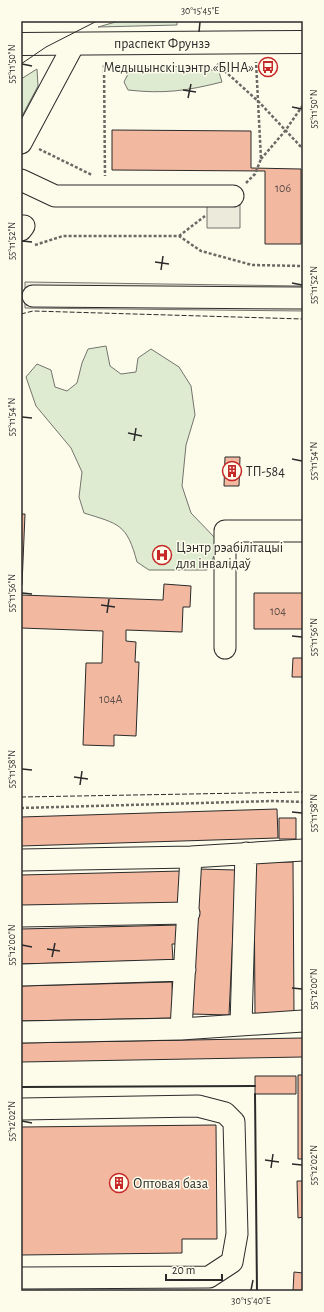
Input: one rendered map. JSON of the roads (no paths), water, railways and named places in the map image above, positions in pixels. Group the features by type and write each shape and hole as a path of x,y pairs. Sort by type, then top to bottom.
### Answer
{"main road":[{"name":"праспект Фрунзэ","path":"21,44 303,42"}],"lane":[{"path":"27,145 74,44"},
{"path":"21,180 55,196 240,186"},
{"path":"33,296 303,298"},
{"path":"225,648 225,531 303,531"},
{"path":"21,860 191,857 303,850"},
{"path":"241,1025 246,853"},
{"path":"182,1028 191,857"},
{"path":"21,916 189,913"},
{"path":"21,975 185,970"},
{"path":"21,1032 182,1028 303,1021"},
{"path":"21,1109 198,1106 225,1113 234,1122 237,1234 232,1262 209,1277 21,1278"}],"tram line":[{"path":"21,64 46,47 97,21"}],"place":[{"name":"Медыцынскі цэнтр «БІНА»","path":"268,67"},
{"name":"ТП-584","path":"232,471"},
{"name":"Цэнтр рэабілітацыі для інвалідаў","path":"162,555"},
{"name":"Оптовая база","path":"119,1183"}]}
